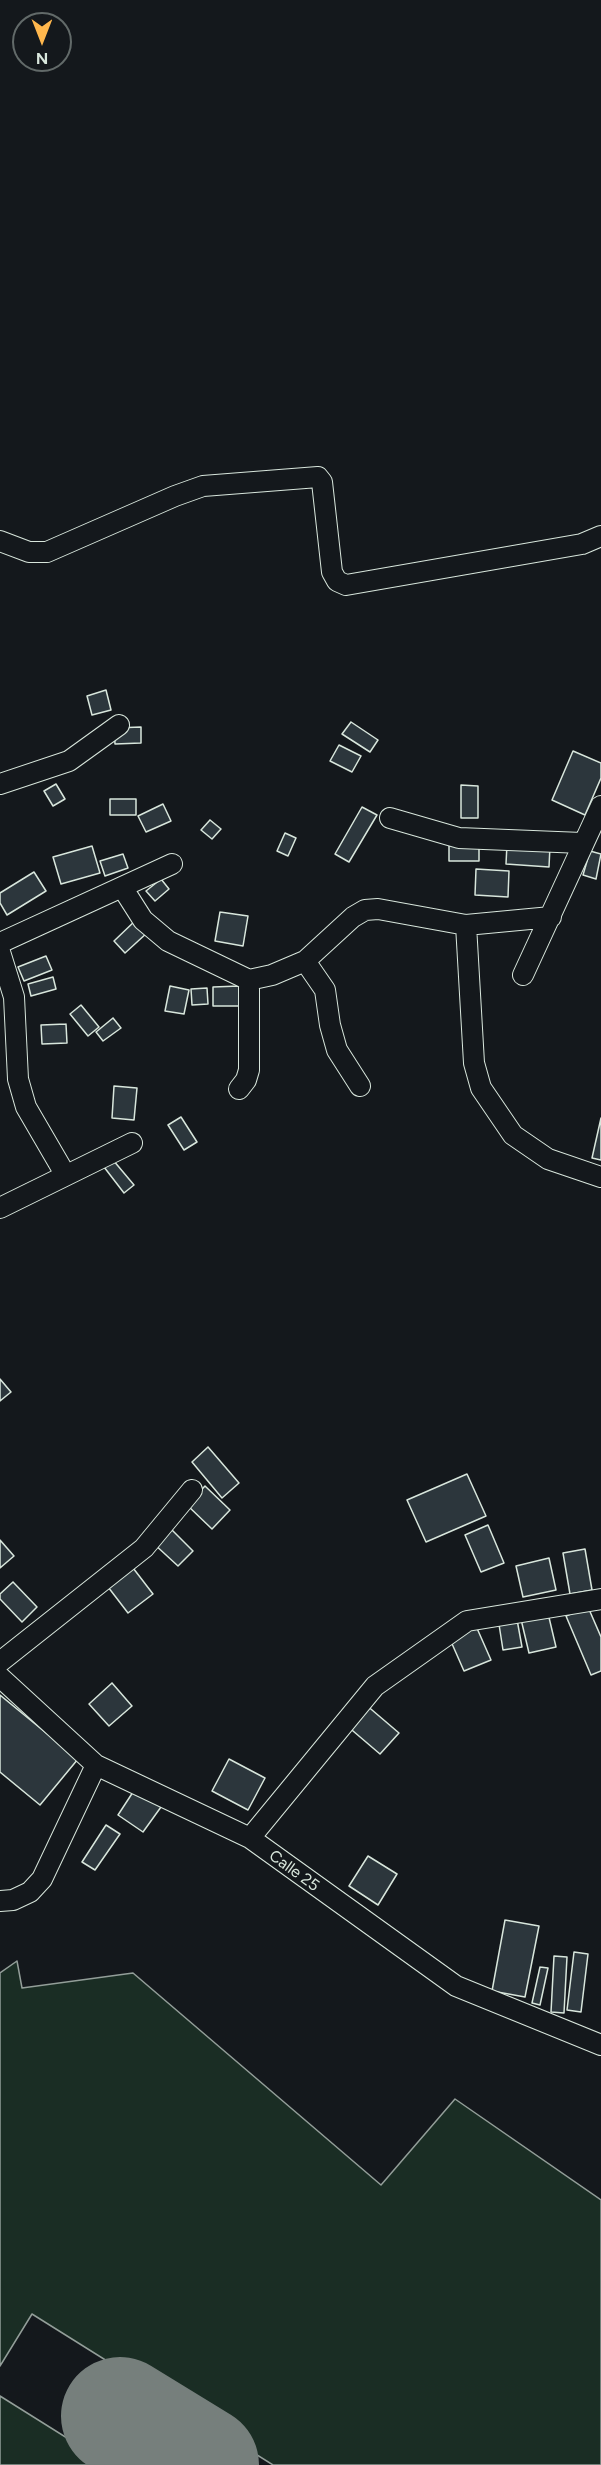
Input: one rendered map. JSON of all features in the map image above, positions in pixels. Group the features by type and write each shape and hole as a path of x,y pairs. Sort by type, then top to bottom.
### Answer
{"street":[{"path":"0,541 28,552 47,552 203,486 318,477 322,482 332,572 337,581 346,585 582,544 601,536"},
{"path":"0,784 69,761 118,725"},
{"path":"523,975 601,806"},
{"path":"390,818 459,838 582,843"},
{"path":"0,942 172,864"},
{"path":"122,887 143,920 168,941 249,980 272,975 305,961 353,917 365,910 378,909 466,924 551,917"},
{"path":"466,924 474,1063 481,1088 513,1135 548,1159 601,1177"},
{"path":"0,952 14,997 18,1079 24,1098 65,1174"},
{"path":"305,961 325,990 330,1025 337,1050 360,1086"},
{"path":"239,1089 246,1080 249,1070 249,980"},
{"path":"0,1208 132,1143"},
{"path":"0,1662 144,1548 192,1490"},
{"path":"250,1838 375,1686 467,1621 601,1599"},
{"name":"Calle 25","path":"0,1677 96,1765 250,1838 456,1986 601,2044"},
{"path":"0,1901 13,1900 30,1892 42,1878 96,1765"}],"green space":[{"path":"17,1961 22,1988 133,1973 381,2185 455,2099 601,2200 601,2465 273,2465 32,2314 0,2366 0,1973"},
{"path":"0,2396 110,2465 0,2465"}],"building":[{"path":"106,690 111,710 92,715 87,696"},
{"path":"351,722 378,740 370,752 342,734"},
{"path":"141,727 141,743 115,744 114,728"},
{"path":"339,745 361,756 352,772 330,761"},
{"path":"573,751 601,763 601,778 585,815 552,800"},
{"path":"56,784 65,799 53,806 44,791"},
{"path":"461,785 478,786 478,818 461,818"},
{"path":"110,799 136,799 136,815 110,815"},
{"path":"163,804 171,821 146,832 138,816"},
{"path":"362,807 377,815 349,862 335,854"},
{"path":"210,820 221,829 212,839 201,830"},
{"path":"285,833 296,838 288,856 277,851"},
{"path":"449,844 479,844 479,861 449,861"},
{"path":"507,844 550,846 549,867 506,864"},
{"path":"92,846 100,873 61,884 53,857"},
{"path":"590,851 601,854 596,879 583,875"},
{"path":"123,854 128,868 105,876 100,861"},
{"path":"476,869 509,871 508,897 475,895"},
{"path":"34,872 46,891 7,915 0,903 0,893"},
{"path":"161,879 169,889 155,901 146,891"},
{"path":"220,912 248,916 243,946 215,941"},
{"path":"137,919 148,932 125,953 114,941"},
{"path":"46,956 52,970 24,981 18,967"},
{"path":"53,977 56,989 31,996 28,984"},
{"path":"170,986 189,990 184,1014 165,1011"},
{"path":"239,986 240,1006 213,1006 213,987"},
{"path":"207,988 208,1004 192,1005 191,989"},
{"path":"81,1005 99,1027 88,1036 70,1014"},
{"path":"113,1018 121,1028 103,1041 96,1032"},
{"path":"66,1024 67,1043 42,1044 41,1025"},
{"path":"114,1086 137,1088 134,1120 112,1118"},
{"path":"181,1117 197,1142 184,1150 168,1125"},
{"path":"601,1118 601,1160 592,1158"},
{"path":"113,1160 134,1185 124,1193 104,1167"},
{"path":"0,1379 11,1392 0,1401"},
{"path":"208,1447 239,1483 222,1498 192,1462"},
{"path":"467,1474 486,1516 426,1542 407,1500"},
{"path":"205,1486 230,1510 212,1529 187,1505"},
{"path":"488,1525 504,1563 481,1572 465,1535"},
{"path":"169,1527 193,1551 178,1566 153,1543"},
{"path":"0,1540 14,1556 0,1568"},
{"path":"585,1549 592,1590 570,1594 563,1553"},
{"path":"549,1558 556,1590 523,1597 516,1566"},
{"path":"130,1564 153,1594 128,1613 105,1583"},
{"path":"13,1582 37,1607 22,1622 0,1599 0,1594"},
{"path":"588,1607 601,1637 601,1671 591,1675 566,1616"},
{"path":"547,1609 556,1647 529,1653 520,1615"},
{"path":"516,1614 522,1647 503,1650 498,1618"},
{"path":"476,1626 491,1660 464,1671 449,1637"},
{"path":"112,1683 132,1706 109,1726 89,1704"},
{"path":"0,1695 78,1759 40,1805 0,1772"},
{"path":"365,1704 399,1733 380,1754 346,1725"},
{"path":"229,1759 265,1778 248,1810 212,1791"},
{"path":"135,1789 161,1807 143,1832 118,1815"},
{"path":"106,1825 120,1834 95,1870 82,1862"},
{"path":"368,1856 397,1874 378,1905 349,1886"},
{"path":"505,1920 539,1926 525,1997 492,1991"},
{"path":"574,1952 588,1954 581,2012 567,2010"},
{"path":"554,1956 567,1957 564,2013 551,2012"},
{"path":"540,1967 548,1968 540,2005 532,2003"}],"runway":[{"path":"120,2416 200,2465"}]}
